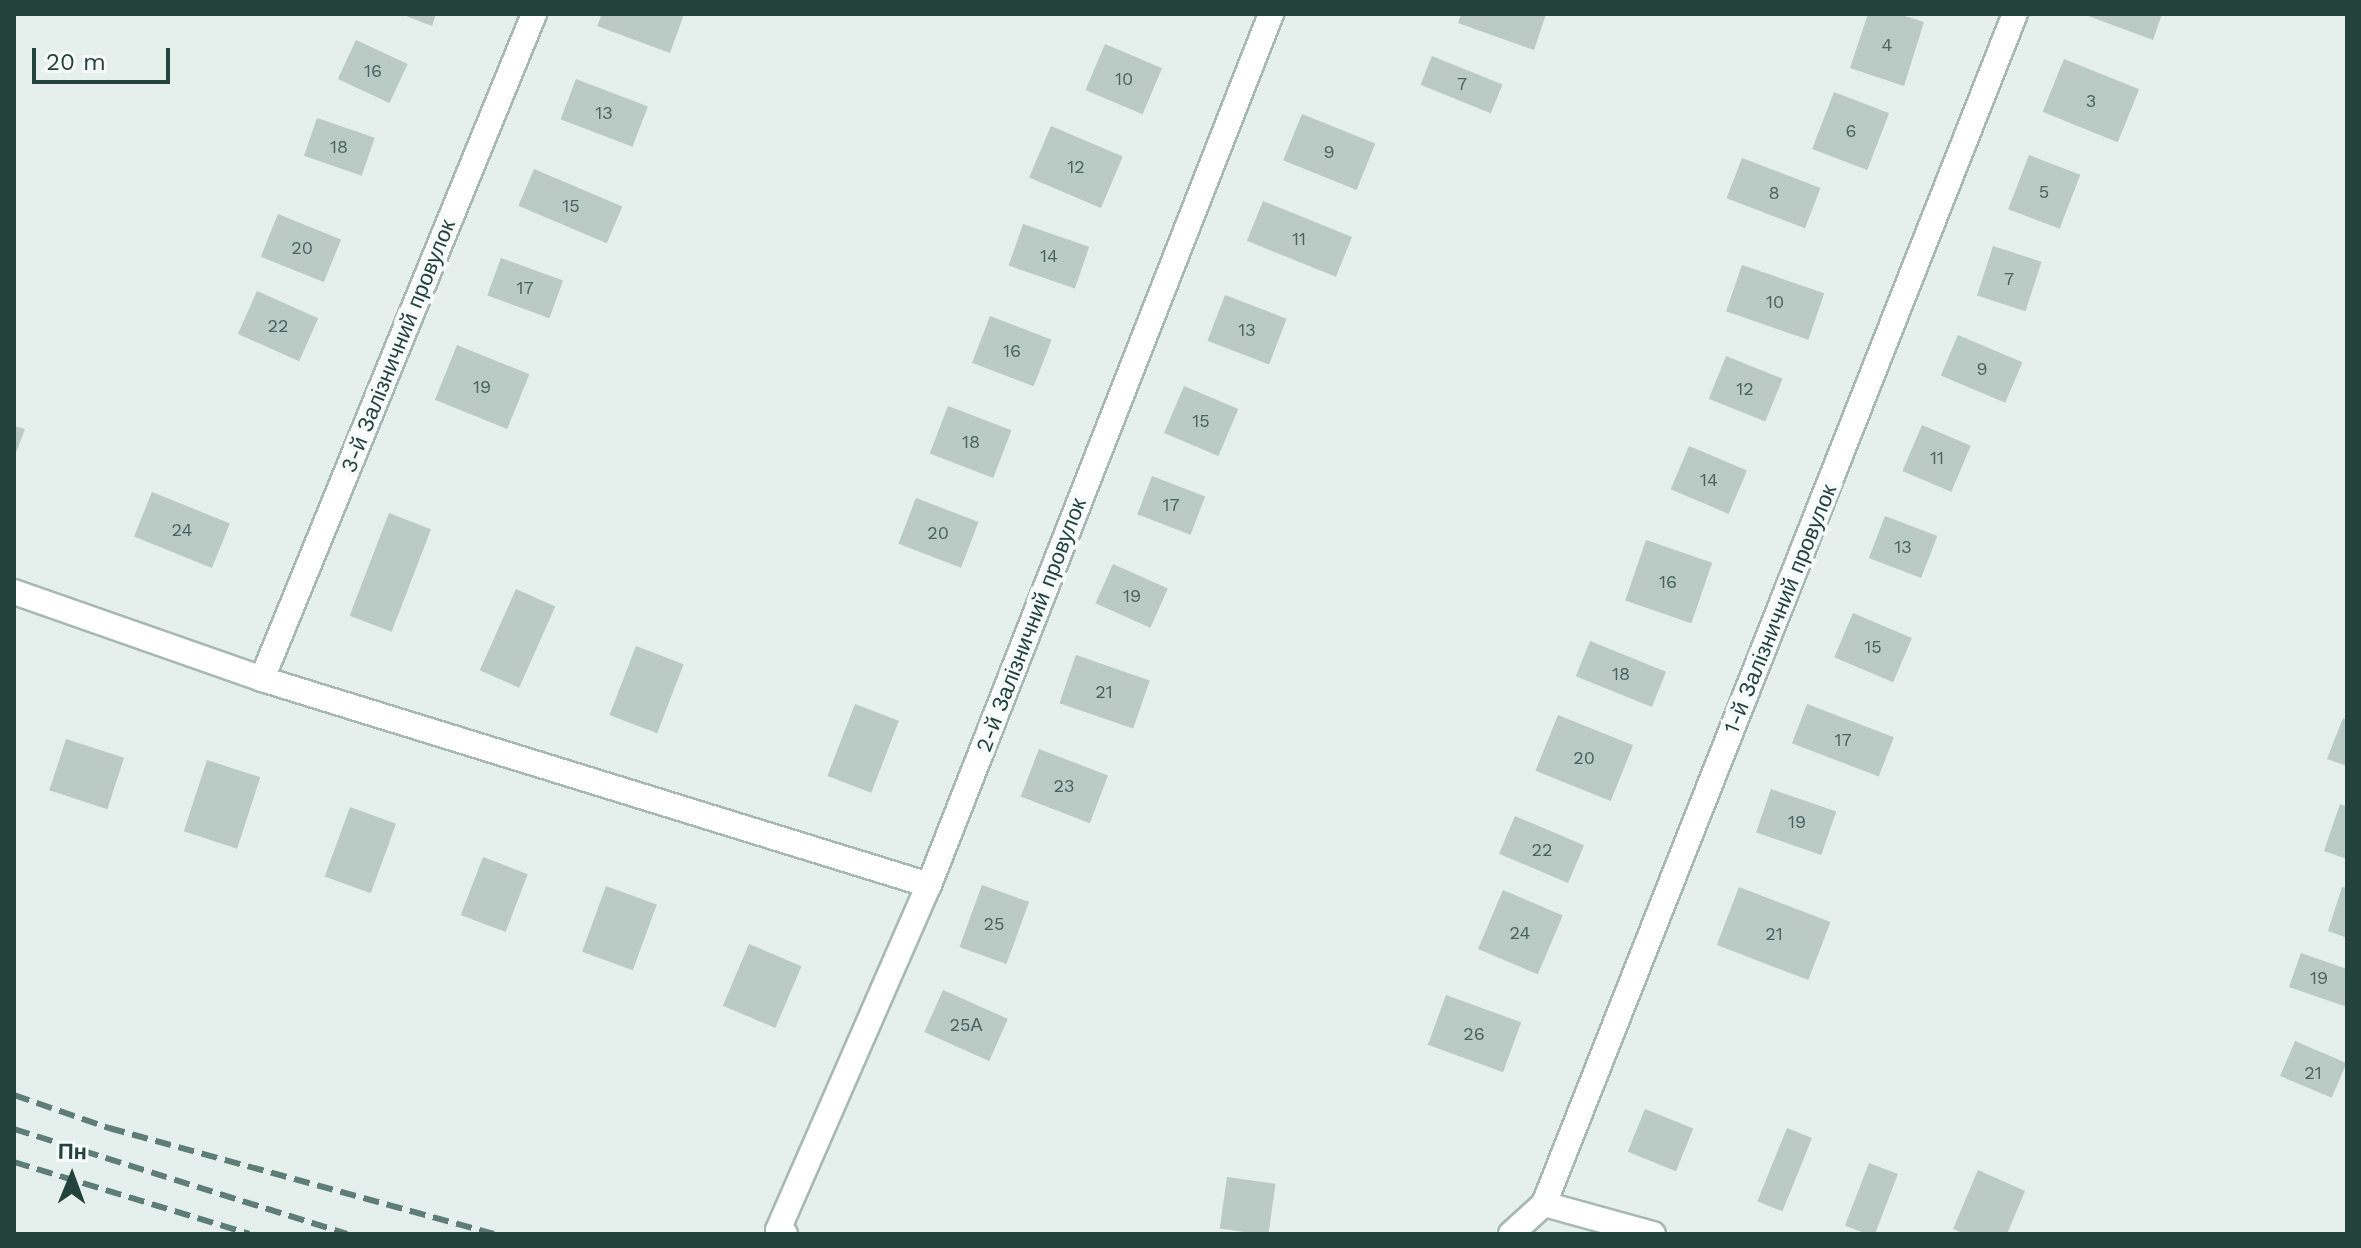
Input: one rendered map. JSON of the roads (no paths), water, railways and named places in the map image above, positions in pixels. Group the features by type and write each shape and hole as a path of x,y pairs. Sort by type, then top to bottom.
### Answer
{"street":[{"name":"3-й Залізничний провулок","path":"262,679 534,14"},
{"name":"2-й Залізничний провулок","path":"781,1232 929,885 1271,14"},
{"name":"1-й Залізничний провулок","path":"1544,1204 2015,14"},
{"path":"14,592 262,679 929,885"},
{"path":"1511,1234 1544,1204 1653,1234"}],"railway":[{"path":"14,1095 109,1128 494,1234"},
{"path":"14,1129 347,1234"},
{"path":"14,1162 249,1234"}]}
